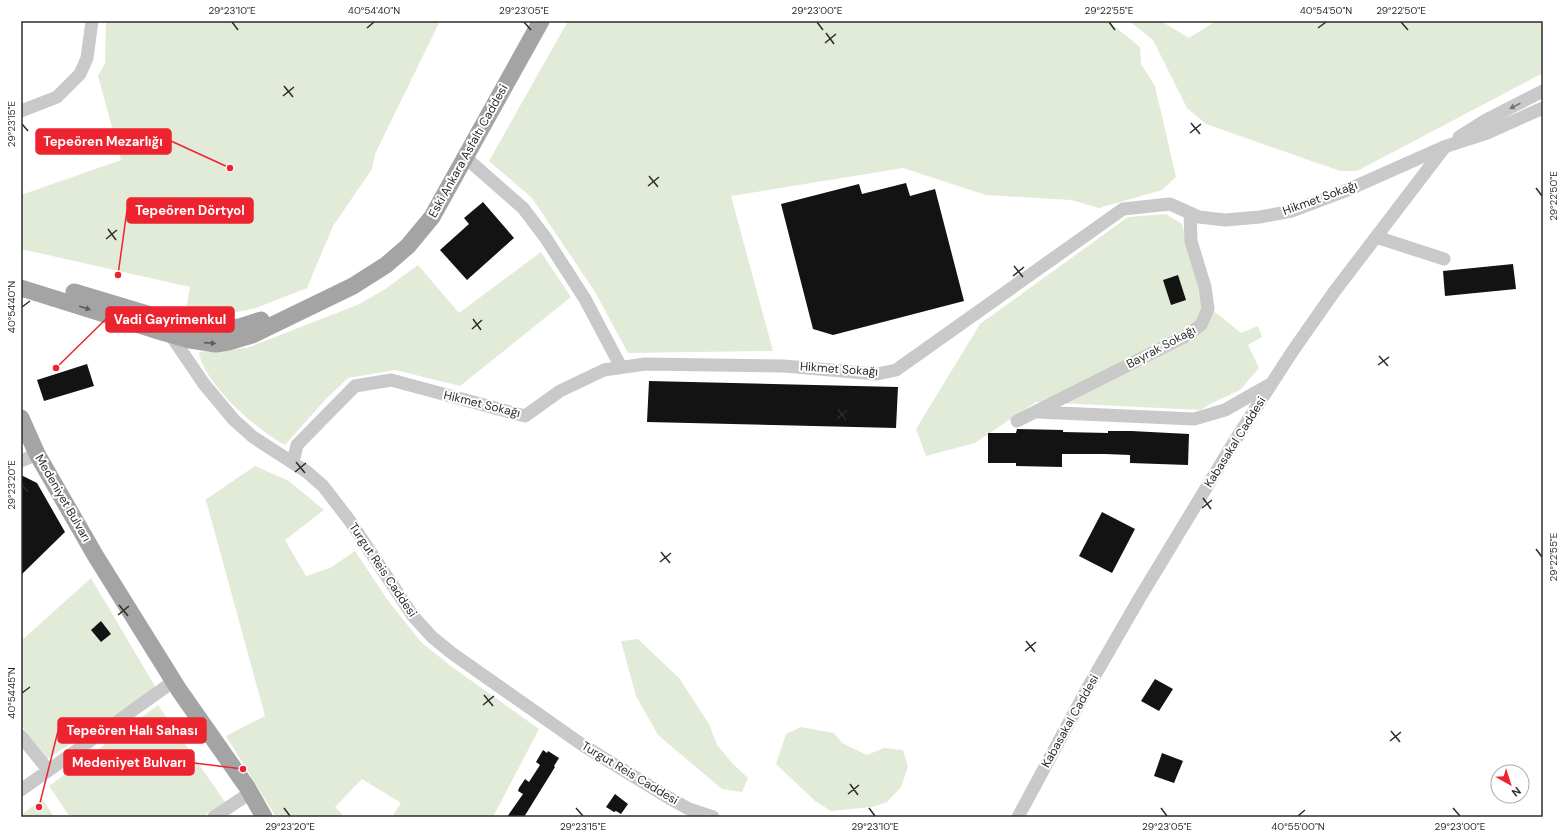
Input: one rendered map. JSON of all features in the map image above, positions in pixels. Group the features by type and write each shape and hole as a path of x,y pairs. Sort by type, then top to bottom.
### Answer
{"main road":[{"name":"Eski Ankara Asfaltı Caddesi","path":"21,288 170,334 204,343 216,344 252,335 353,286 386,265 408,246 432,217 541,21"},
{"path":"21,277 187,326 205,328 221,329 239,327 317,304"},
{"name":"Medeniyet Bulvarı","path":"21,418 37,454 95,555 174,681 250,793 264,817"}],"street":[{"path":"21,111 57,97 80,74 86,58 92,21"},
{"name":"Hikmet Sokağı","path":"1444,147 1486,120 1543,91"},
{"name":"Hikmet Sokağı","path":"292,462 297,445 355,386 391,380 525,416 560,390 604,370 645,364 768,365 877,374 896,370 1123,209 1170,204 1198,217 1225,220 1260,217 1292,211 1345,191 1444,147 1487,133 1543,108"},
{"name":"Kabasakal Caddesi","path":"1018,817 1087,689 1138,599 1234,442 1271,384 1334,292 1444,147"},
{"path":"466,158 523,208 545,237 585,299 621,367"},
{"name":"Bayrak Sokağı","path":"1017,421 1184,337 1201,325 1208,309 1205,286 1192,241 1190,213"},
{"path":"1376,237 1444,259"},
{"name":"Turgut Reis Caddesi","path":"170,334 204,384 234,420 269,449 307,472 323,486 336,501 399,597 413,616 432,637 453,654 584,746 668,798 689,809 713,817"},
{"path":"1035,412 1194,419 1225,410 1271,384"},
{"path":"21,461 37,454"},
{"path":"21,790 174,681"},
{"path":"21,736 48,770"},
{"path":"214,817 250,793"}],"green space":[{"path":"106,21 440,21 375,154 372,169 333,226 307,288 256,308 213,317 186,309 190,287 21,249 21,195 121,160 98,76 105,63"},
{"path":"568,21 1108,21 1140,47 1141,64 1155,86 1176,177 1162,190 1099,208 1071,200 986,195 903,168 731,196 773,351 628,353 595,292 532,198 489,161"},
{"path":"1129,21 1161,21 1189,38 1216,21 1543,21 1543,73 1357,171 1340,171 1206,124 1187,108 1153,40"},
{"path":"1166,214 1182,224 1203,307 1218,314 1241,333 1258,326 1262,337 1248,345 1259,368 1240,390 1210,404 1201,410 1036,402 975,443 926,456 916,429 980,324 1128,217"},
{"path":"541,252 571,297 460,386 395,370 348,378 325,400 285,445 261,429 233,405 210,377 202,364 199,352 247,348 357,305 384,290 418,265 459,313"},
{"path":"255,466 289,481 324,510 285,540 306,576 330,568 355,551 389,602 421,642 452,667 539,729 493,817 392,817 401,803 362,779 335,807 345,817 276,817 226,736 265,716 205,500"},
{"path":"91,578 156,688 47,759 21,725 21,641"},
{"path":"638,639 679,678 709,724 717,745 733,764 748,778 742,792 722,789 658,735 636,696 621,641"},
{"path":"158,705 225,802 202,817 70,817 49,786"},
{"path":"801,727 834,733 842,743 867,755 884,748 903,750 908,767 901,787 887,802 872,807 831,811 815,801 776,764 786,734"},
{"path":"42,799 54,817 21,817 21,815"}],"building":[{"path":"906,183 910,196 935,189 964,301 833,335 813,329 781,204 859,184 862,194"},
{"path":"483,202 514,238 467,280 440,250 469,224 464,218"},
{"path":"1513,264 1516,289 1445,296 1443,271"},
{"path":"1178,275 1186,300 1171,305 1163,280"},
{"path":"87,364 94,386 44,401 37,380"},
{"path":"649,381 898,387 896,428 647,422"},
{"path":"1017,429 1063,430 1063,432 1108,433 1108,431 1131,431 1189,434 1188,465 1130,463 1130,455 1105,454 1062,454 1062,467 1016,466 1016,463 988,463 988,433 1016,433"},
{"path":"21,475 37,483 65,532 21,575"},
{"path":"1102,512 1135,529 1112,573 1079,556"},
{"path":"101,621 111,634 101,642 91,630"},
{"path":"1155,679 1173,689 1159,711 1141,701"},
{"path":"543,750 547,753 548,751 559,758 554,766 555,767 524,817 507,817 523,794 518,791 519,788 525,779 529,782 540,765 536,762"},
{"path":"1162,753 1183,761 1174,783 1154,776"},
{"path":"615,794 628,804 621,814 606,807"}],"place":[{"name":"Tepeören Mezarlığı","path":"230,168"},
{"name":"Tepeören Dörtyol","path":"118,275"},
{"name":"Vadi Gayrimenkul","path":"56,368"},
{"name":"Medeniyet Bulvarı","path":"243,769"},
{"name":"Tepeören Halı Sahası","path":"39,807"}]}
